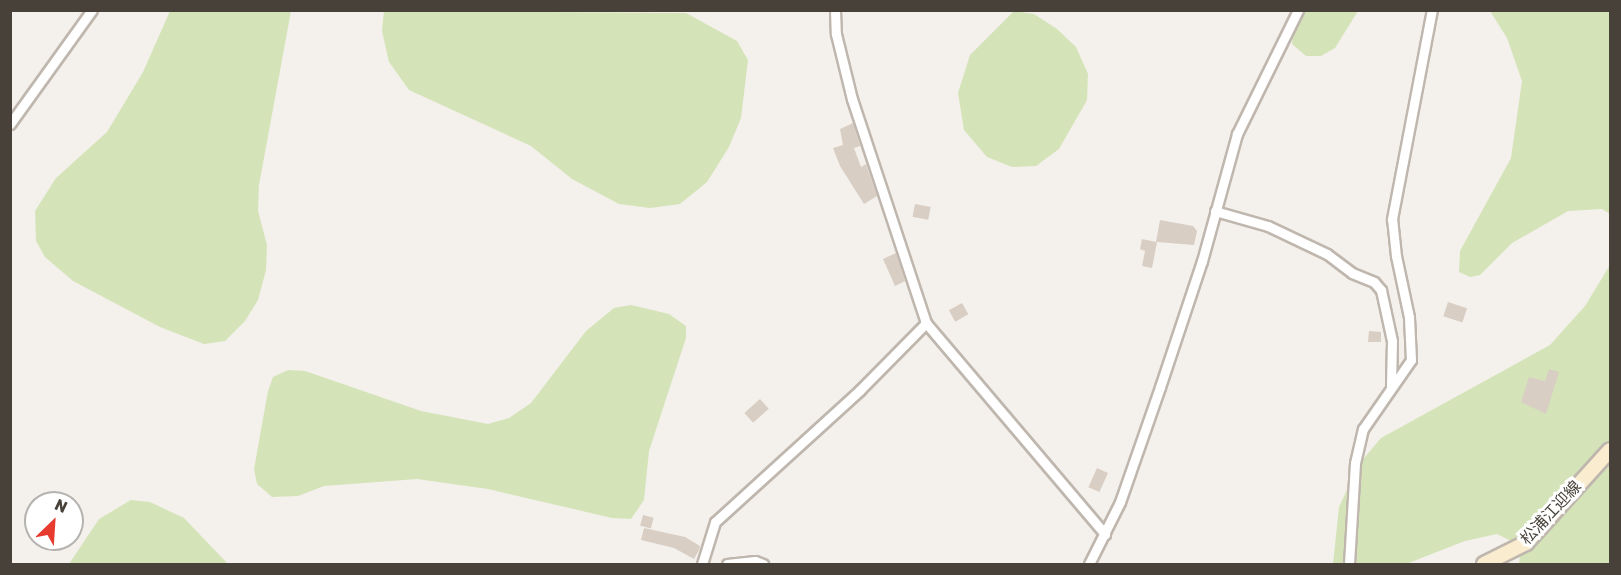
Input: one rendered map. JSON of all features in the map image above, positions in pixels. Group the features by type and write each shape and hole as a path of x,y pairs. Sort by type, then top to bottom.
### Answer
{"main road":[{"name":"松浦江迎線","path":"1484,564 1526,543 1611,450"}],"street":[{"path":"10,124 92,10"},
{"path":"835,10 836,34 852,99 927,323 1105,534"},
{"path":"1089,564 1105,534 1160,387 1237,134 1298,10"},
{"path":"1349,564 1354,463 1363,429 1411,360 1409,317 1392,219 1432,10"},
{"path":"1215,211 1268,226 1327,254 1352,273 1374,282 1380,290 1392,341 1391,386"},
{"path":"702,564 715,522 927,323"},
{"path":"727,564 755,561 763,564"}],"green space":[{"path":"170,11 291,11 259,185 258,211 267,245 266,270 258,300 245,321 225,341 204,344 160,327 73,281 45,257 36,241 35,211 56,178 107,132 143,72"},
{"path":"384,11 686,13 737,41 748,60 741,118 729,147 707,182 680,204 650,208 619,204 572,179 531,146 409,90 389,62 382,31"},
{"path":"1014,11 1034,14 1057,29 1076,47 1088,74 1087,100 1059,149 1036,166 1012,167 987,157 964,130 958,93 970,55"},
{"path":"1296,11 1358,11 1335,48 1321,56 1306,56 1292,44"},
{"path":"1490,11 1610,11 1610,214 1602,209 1568,211 1512,243 1480,275 1470,277 1459,272 1460,251 1511,158 1522,81 1507,38"},
{"path":"1610,265 1610,564 1519,564 1521,546 1497,534 1465,541 1406,564 1333,564 1339,507 1359,464 1381,438 1550,345 1585,306"},
{"path":"631,305 669,314 686,326 686,338 649,451 644,500 631,519 612,518 488,489 417,479 324,486 298,496 272,497 257,484 254,469 268,391 273,377 288,370 305,371 421,411 488,424 509,418 531,403 586,331 614,308"},
{"path":"131,500 150,502 184,518 228,564 69,564 78,551 84,551 84,542 99,519"}],"building":[{"path":"853,123 860,146 854,148 861,167 866,164 877,196 864,204 840,166 833,148 843,145 840,129"},
{"path":"915,204 931,207 928,220 913,217"},
{"path":"1160,220 1193,226 1197,231 1194,245 1157,242 1152,268 1142,266 1145,251 1140,249 1142,239 1156,242"},
{"path":"896,253 905,281 895,286 883,259"},
{"path":"1448,302 1467,308 1462,322 1443,316"},
{"path":"962,303 968,314 955,322 949,310"},
{"path":"1369,331 1381,332 1381,342 1368,342"},
{"path":"1549,369 1559,372 1546,414 1521,402 1529,377 1545,381"},
{"path":"760,399 769,409 753,423 744,413"},
{"path":"1097,468 1108,473 1099,492 1088,487"},
{"path":"643,515 654,518 651,528 640,526"},
{"path":"644,528 685,537 700,546 699,550 694,559 674,548 641,540"}]}
